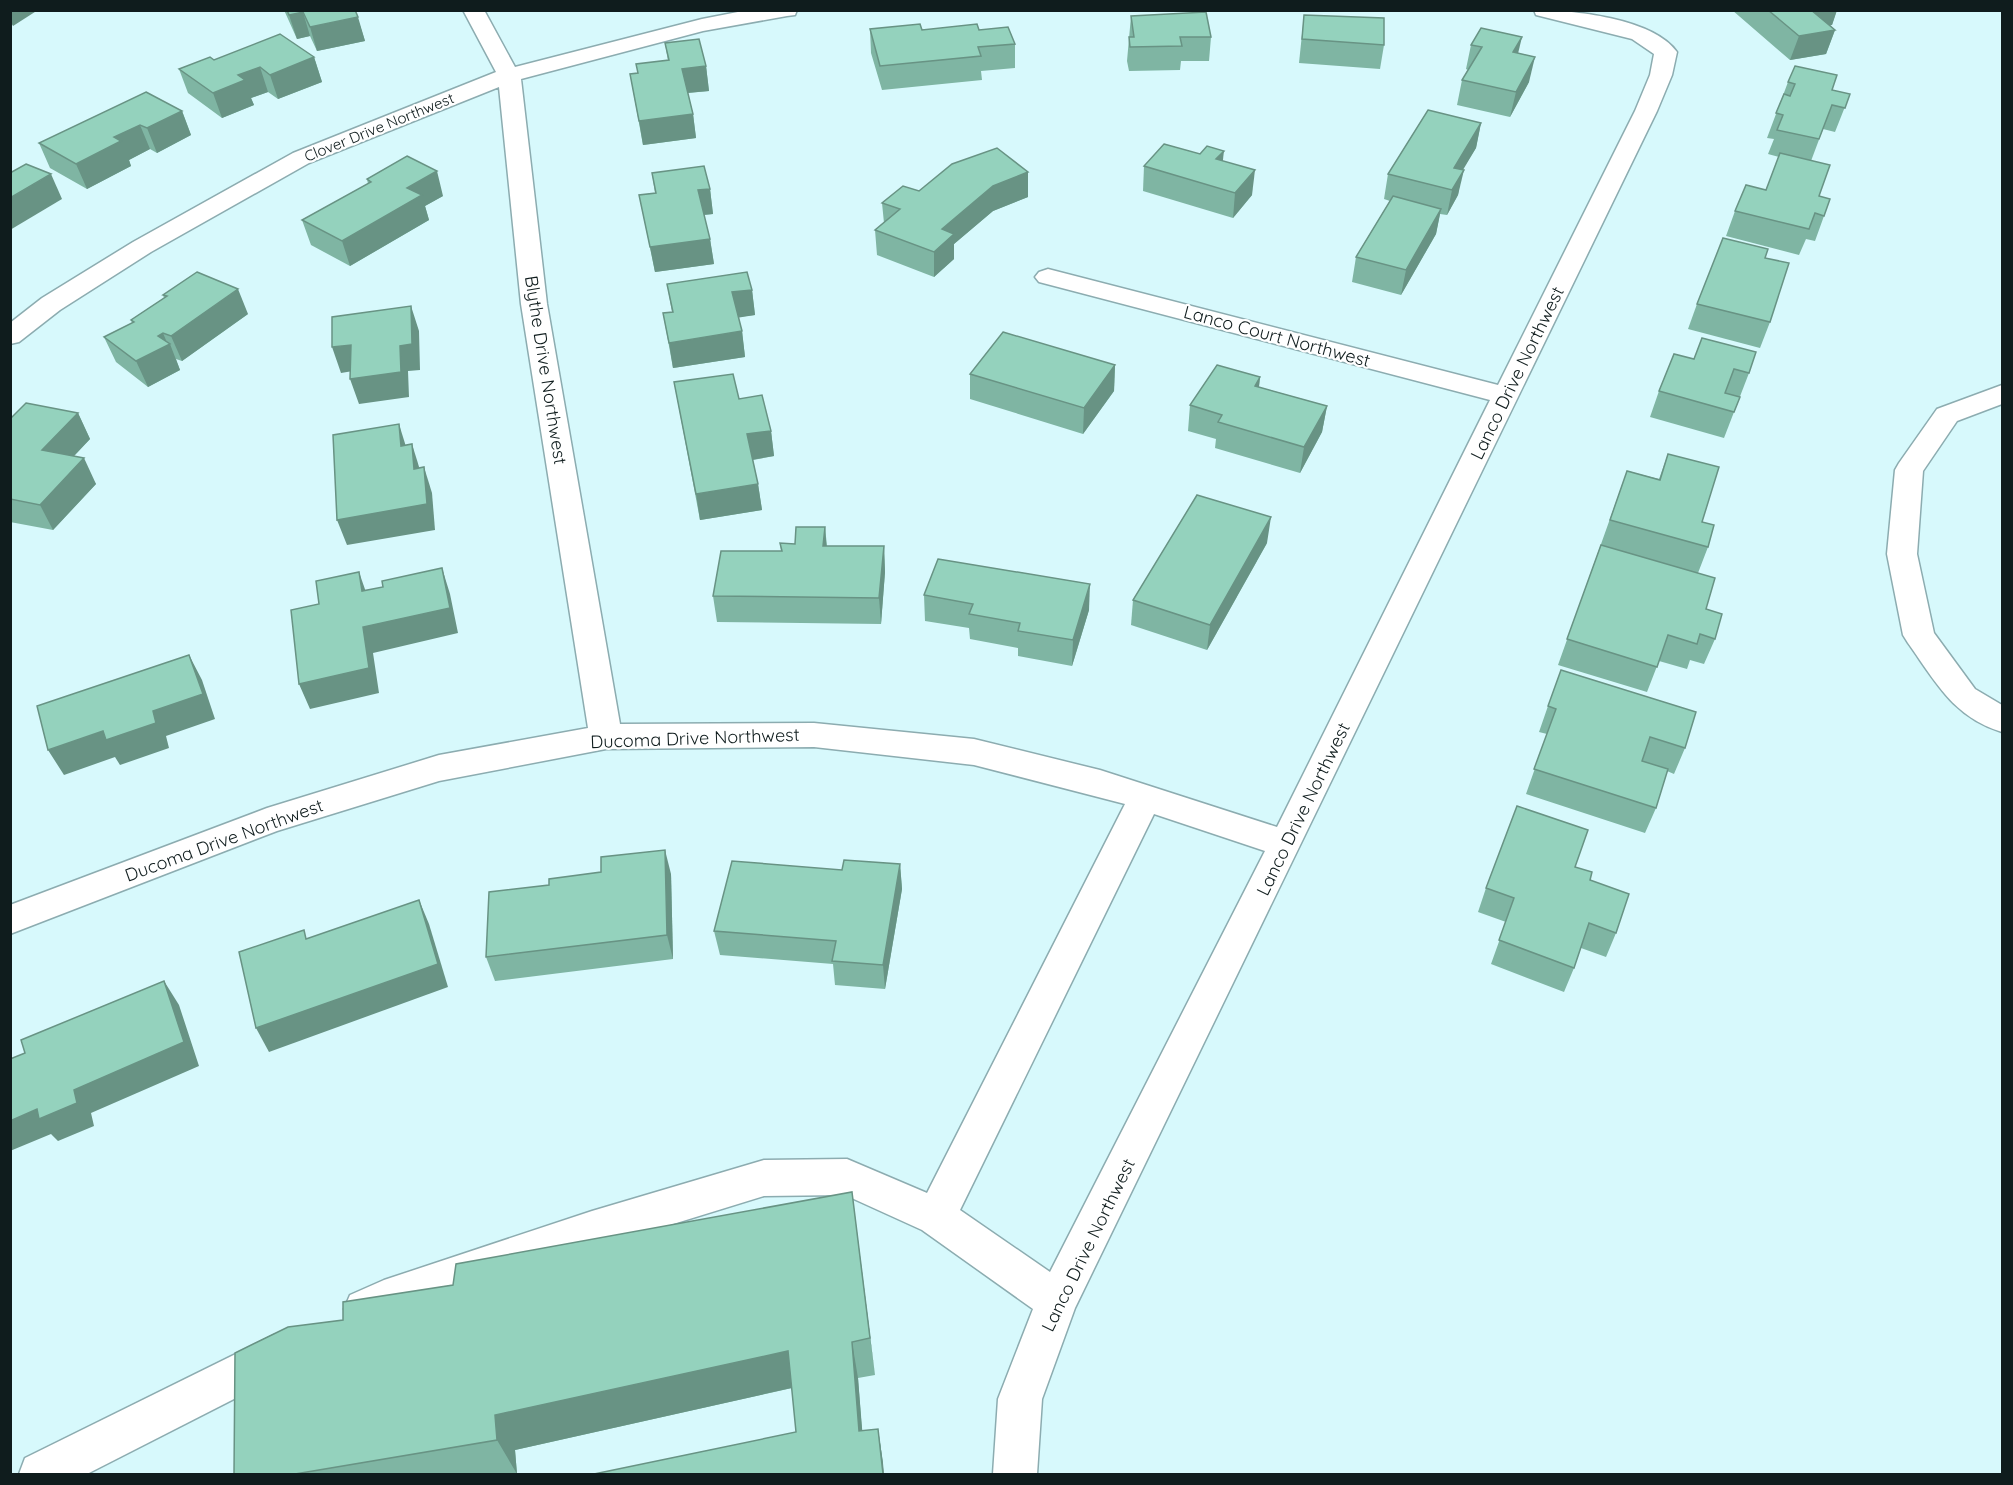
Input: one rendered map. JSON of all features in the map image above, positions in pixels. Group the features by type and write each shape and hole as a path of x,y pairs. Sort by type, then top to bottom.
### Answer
{"street":[{"name":"Blythe Drive Northwest","path":"473,10 509,75 534,304 606,737"},
{"name":"Clover Drive Northwest","path":"10,336 51,304 141,247 301,158 509,75 702,25 788,10"},
{"name":"Lanco Drive Northwest","path":"1016,1474 1020,1399 1058,1301 1286,844 1625,154 1661,75 1666,52 1640,34 1544,10"},
{"name":"Lanco Court Northwest","path":"1048,277 1505,395"},
{"path":"2002,394 1947,415 1909,470 1902,554 1919,635 1964,697 2002,720"},
{"name":"Ducoma Drive Northwest","path":"10,920 267,821 429,771 606,737 814,735 974,752 1100,783 1286,844"},
{"path":"936,1217 1145,798"},
{"path":"41,1474 384,1300 592,1230 764,1178 847,1177 936,1217 1058,1301"}],"building":[{"path":"287,10 355,10 358,17 310,27 303,12 289,15"},
{"path":"1768,10 1811,10 1835,30 1799,36"},
{"path":"1206,12 1211,37 1180,37 1182,46 1130,47 1129,37 1134,37 1131,16"},
{"path":"1304,15 1384,18 1384,45 1302,39"},
{"path":"920,24 922,30 977,24 979,30 1008,27 1015,44 978,47 981,56 880,66 870,29"},
{"path":"1481,28 1522,37 1513,52 1535,57 1516,92 1462,80 1482,47 1471,45"},
{"path":"280,34 314,57 270,75 260,67 238,75 245,80 213,93 179,69 210,57 214,60"},
{"path":"699,39 706,66 682,69 693,114 639,121 630,74 638,73 636,64 669,60 665,43"},
{"path":"1795,66 1837,75 1832,90 1850,94 1845,108 1832,105 1819,139 1777,130 1783,115 1776,113 1784,94 1790,96 1795,84 1788,82"},
{"path":"146,92 182,111 147,128 140,125 114,137 121,141 76,164 39,143"},
{"path":"1428,110 1481,123 1454,168 1464,170 1452,190 1388,174"},
{"path":"1164,144 1200,154 1207,146 1224,151 1216,159 1255,170 1235,193 1144,166"},
{"path":"997,148 1028,172 993,186 942,229 954,234 934,252 875,230 900,209 882,203 903,186 919,191 952,164"},
{"path":"1780,153 1830,165 1819,196 1830,199 1824,216 1815,213 1809,229 1735,211 1746,185 1766,190"},
{"path":"407,156 437,171 407,188 422,195 342,241 302,220 371,182 367,179"},
{"path":"26,164 51,174 10,198 10,173"},
{"path":"704,166 710,189 698,190 710,239 650,247 639,195 656,193 652,173"},
{"path":"1393,196 1441,209 1406,270 1356,257"},
{"path":"1723,238 1768,249 1765,258 1789,263 1770,322 1697,304"},
{"path":"197,272 238,289 171,336 163,333 158,336 170,344 136,361 104,337 134,322 131,320"},
{"path":"747,272 752,290 732,292 742,331 669,343 663,313 673,312 667,284"},
{"path":"411,306 412,344 400,346 401,372 350,379 351,345 332,347 332,317"},
{"path":"1003,332 1115,365 1084,408 970,374"},
{"path":"1702,338 1756,352 1749,373 1734,369 1725,393 1740,397 1734,412 1659,391 1674,354 1694,359"},
{"path":"1217,365 1260,377 1255,386 1327,406 1304,447 1218,422 1222,415 1190,405"},
{"path":"733,374 739,399 762,395 771,431 747,434 758,484 696,494 674,382"},
{"path":"26,403 78,413 42,450 84,458 40,505 10,499 10,419"},
{"path":"399,424 401,446 412,444 414,469 424,467 427,504 337,520 333,435"},
{"path":"1668,454 1719,467 1702,522 1714,525 1708,547 1610,520 1627,471 1660,480"},
{"path":"1197,495 1271,517 1210,625 1133,600"},
{"path":"796,527 825,527 823,546 884,546 879,598 713,596 721,551 782,551 780,543 795,544"},
{"path":"1601,545 1715,578 1706,609 1722,614 1715,639 1700,634 1697,644 1668,635 1657,667 1567,639"},
{"path":"938,559 1090,584 1073,640 1018,631 1020,623 969,614 973,604 924,595"},
{"path":"442,568 450,608 363,627 369,668 299,684 291,610 319,604 316,581 359,572 362,591 383,587 382,581"},
{"path":"189,655 203,694 153,711 156,723 106,740 103,731 48,750 37,706"},
{"path":"1561,670 1696,712 1685,748 1650,737 1642,761 1668,769 1656,808 1534,769 1556,709 1548,706"},
{"path":"1517,806 1588,830 1575,867 1592,872 1590,880 1629,894 1616,933 1589,923 1574,968 1499,940 1514,898 1486,888"},
{"path":"665,850 667,935 486,957 489,892 549,885 549,879 601,872 601,857"},
{"path":"844,860 900,864 883,965 832,961 836,941 714,931 732,861 842,870"},
{"path":"419,900 438,964 256,1028 239,952 304,930 306,939"},
{"path":"164,981 184,1042 74,1090 77,1103 39,1119 37,1109 10,1121 10,1059 25,1053 21,1040"},
{"path":"852,1192 870,1338 852,1342 859,1431 878,1429 883,1474 594,1474 796,1432 788,1351 495,1415 497,1440 295,1474 234,1474 235,1353 288,1327 343,1320 343,1302 453,1285 456,1264"}]}
